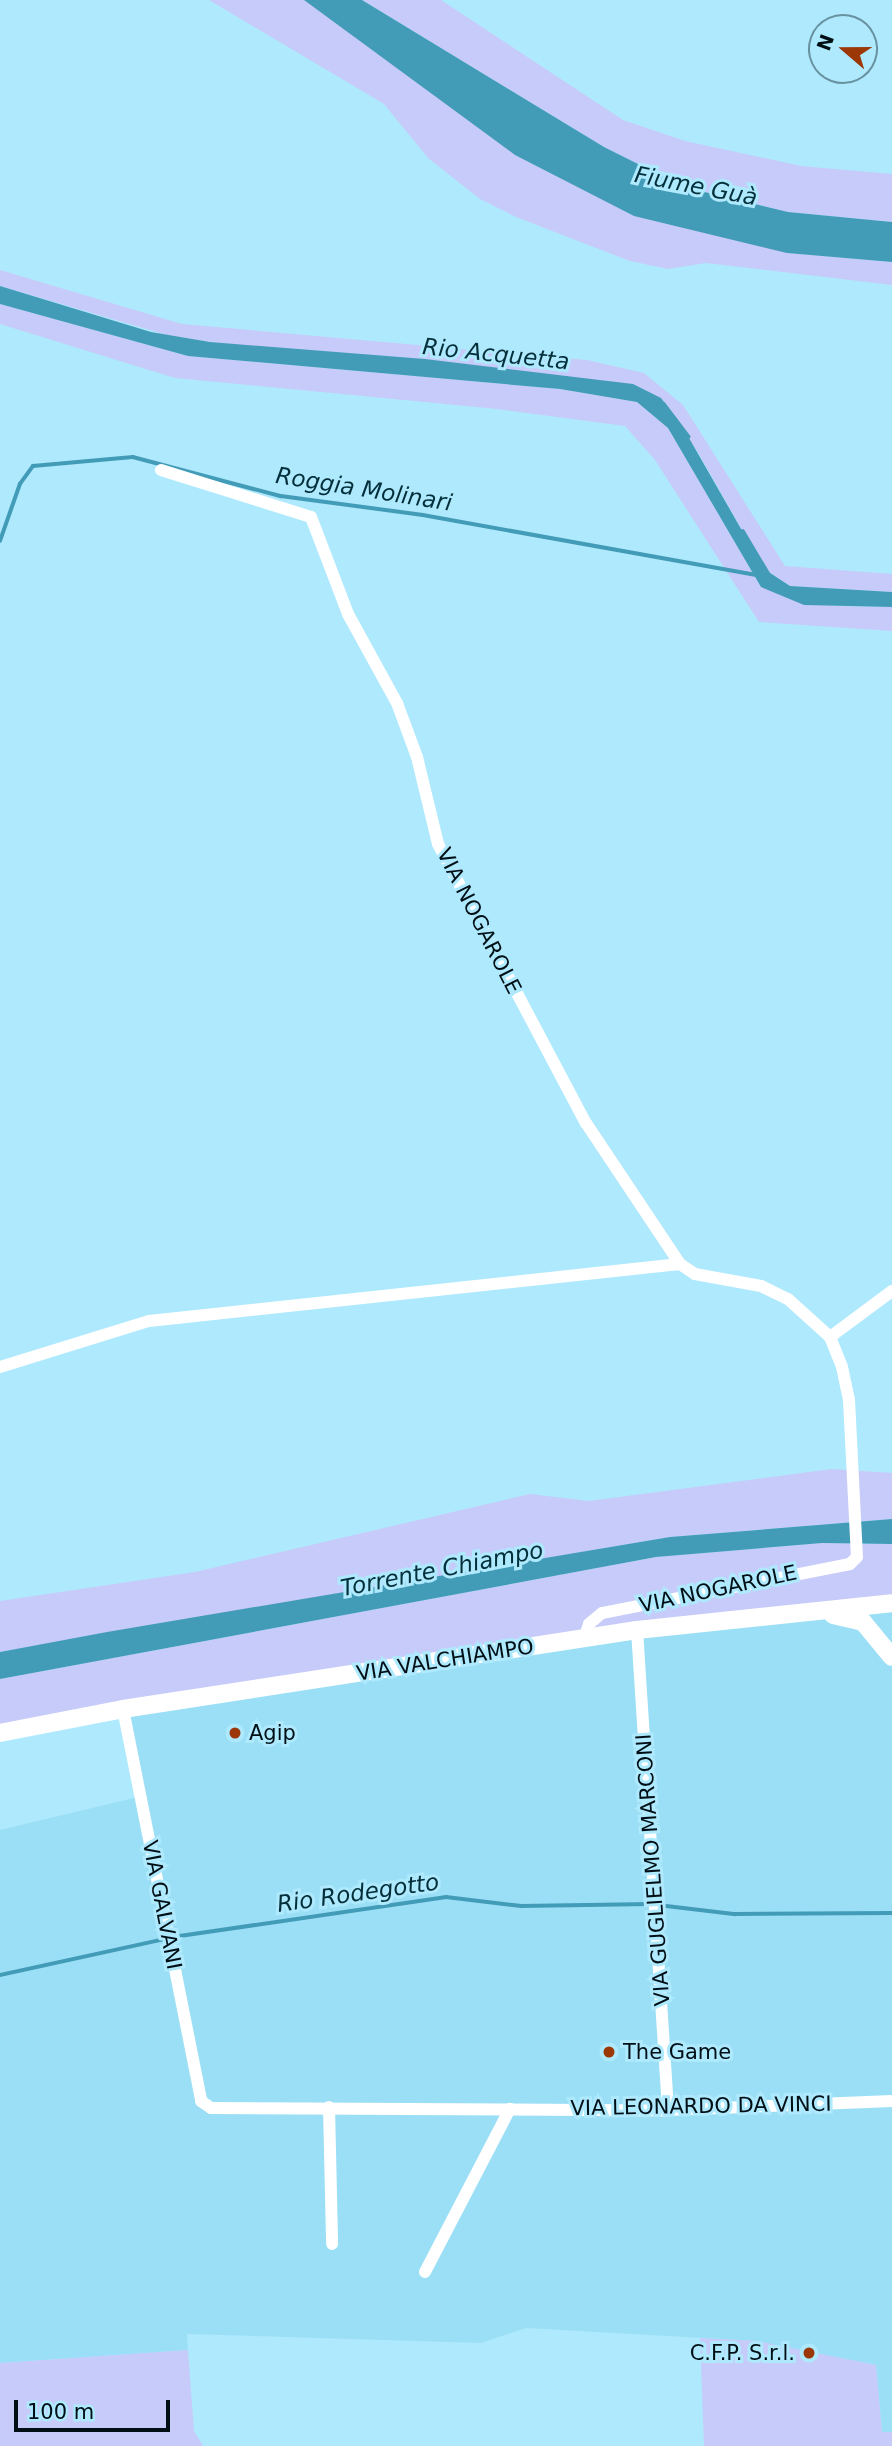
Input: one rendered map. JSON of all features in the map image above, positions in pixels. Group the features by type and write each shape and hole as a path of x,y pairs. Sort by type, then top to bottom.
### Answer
{"main road":[{"name":"VIA VALCHIAMPO","path":"0,1733 123,1709 637,1630 780,1614 890,1607"},
{"path":"877,1637 890,1607"},
{"path":"780,1614 852,1616 877,1637 892,1657"}],"street":[{"name":"VIA NOGAROLE","path":"161,470 311,517 348,614 397,703 417,757 438,844 561,1083 680,1264"},
{"path":"0,1367 149,1321 680,1264 695,1274 761,1286 788,1299 830,1337 892,1291"},
{"name":"VIA NOGAROLE","path":"584,1639 589,1624 602,1614 850,1564 857,1557 849,1401 830,1337"},
{"name":"VIA GUGLIELMO MARCONI","path":"637,1630 668,2110"},
{"name":"VIA GALVANI","path":"123,1709 201,2101"},
{"name":"VIA LEONARDO DA VINCI","path":"201,2101 211,2108 668,2110 892,2101"},
{"path":"329,2107 332,2244"},
{"path":"425,2272 510,2109"}],"shaded area":[{"path":"209,0 304,0 787,253 892,262 892,285 706,263 668,269 630,261 516,217 480,199 428,158 384,104"},
{"path":"304,0 362,0 604,147 684,187 788,212 892,222 892,262 787,253 634,216 515,155"},
{"path":"362,0 441,0 623,120 685,141 801,166 892,174 892,222 788,212 684,187 604,147"},
{"path":"0,270 182,324 587,360 644,373 683,405 785,566 892,574 892,592 790,586 764,569 699,454 661,398 425,359 237,346 167,335 0,286"},
{"path":"0,286 151,332 210,342 425,359 633,384 661,398 681,424 764,569 790,586 892,592 892,607 804,605 761,587 668,428 637,402 560,389 188,356 0,304"},
{"path":"0,304 188,356 560,389 637,402 668,428 761,587 835,606 892,607 892,631 759,622 655,460 625,426 497,409 175,378 0,324"},
{"path":"832,1469 892,1473 892,1519 670,1537 0,1652 0,1601 195,1572 530,1494 589,1501"},
{"path":"892,1519 892,1544 822,1543 656,1557 0,1679 0,1652 107,1632 670,1537"},
{"path":"822,1543 892,1544 892,1602 0,1729 0,1679 656,1557"},
{"path":"892,1602 892,2432 882,2432 876,2365 756,2341 526,2328 481,2343 187,2334 188,2350 0,2363 0,1830 138,1797 121,1711"},
{"path":"700,2338 757,2341 876,2365 882,2432 892,2432 892,2446 704,2446"},
{"path":"188,2350 194,2431 203,2446 0,2446 0,2363"}],"waterway":[{"name":"Rio Acquetta","path":"664,404 689,437"},
{"name":"Roggia Molinari","path":"0,541 20,484 33,466 133,457 281,496 423,515 755,575"},
{"name":"Rio Acquetta","path":"743,531 768,573"},
{"name":"Rio Rodegotto","path":"173,1937 446,1897 521,1906 651,1904"},
{"name":"Rio Rodegotto","path":"658,1905 735,1914 892,1913"},
{"name":"Rio Rodegotto","path":"0,1975 165,1939"}],"place":[{"name":"Agip","path":"235,1733"},
{"name":"The Game","path":"609,2052"},
{"name":"C.F.P. S.r.l.","path":"809,2353"}],"water label":[{"name":"Fiume Guà","path":"696,186"},
{"name":"Torrente Chiampo","path":"442,1569"}]}
